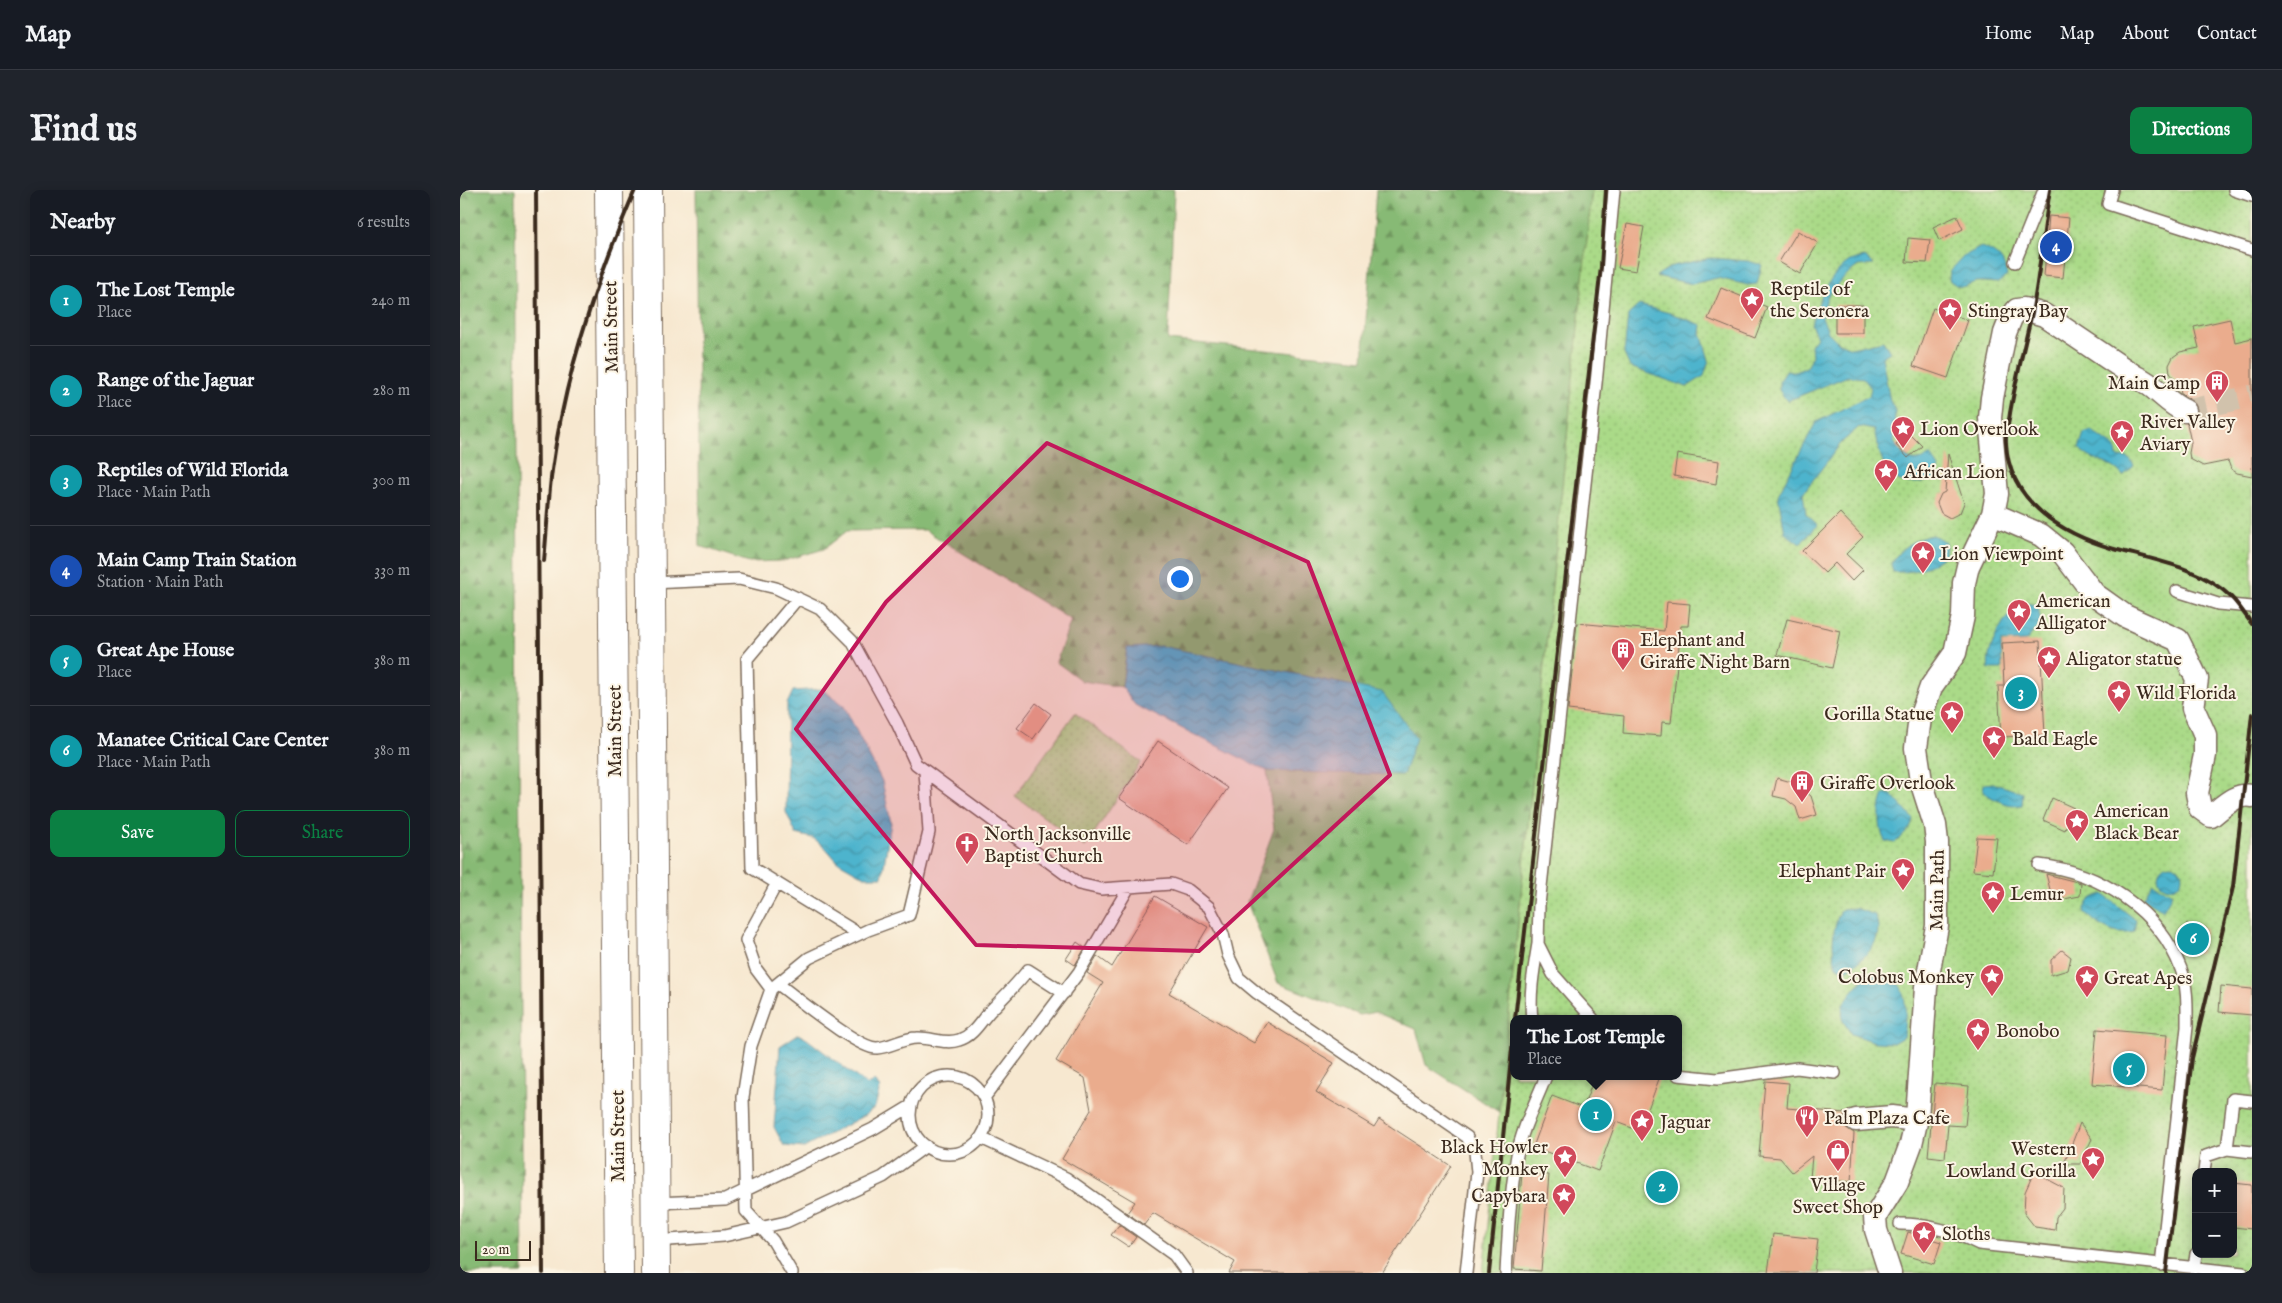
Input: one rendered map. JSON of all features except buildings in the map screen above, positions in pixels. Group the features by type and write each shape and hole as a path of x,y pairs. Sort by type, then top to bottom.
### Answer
{"main road":[{"name":"Main Street","path":"609,190 619,1273"},
{"name":"Main Street","path":"648,190 656,1273"},
{"path":"613,583 650,583"},
{"path":"618,1204 656,1203"},
{"path":"618,1243 656,1241"}],"street":[{"name":"Main Path","path":"1890,1273 1876,1230 1876,1217 1897,1182 1911,1144 1916,1120 1926,988 1937,926 1937,842 1935,825 1921,781 1916,748 1920,718 1931,687 1955,653 1963,616 1964,583 1968,566 1993,514 1998,494 1990,418 1993,392 2005,332 2011,318 2017,310 2044,315 2136,377 2145,380 2158,390 2172,406 2184,411"},
{"path":"1993,514 2041,535 2062,552 2094,594 2126,616 2178,640 2197,679 2193,708 2205,735 2205,756 2197,793 2200,808 2211,816 2234,798 2244,794 2252,796"},
{"path":"1856,1120 1892,1117 1916,1120"}],"lane":[{"path":"1532,1015 1538,944 1539,905 1597,374 1614,190"},
{"path":"2015,262 2044,190"},
{"path":"2112,190 2108,204 2252,250"},
{"path":"2234,190 2252,196"},
{"path":"650,583 739,579 776,588 820,609 852,641 898,723 916,764 925,771 1079,884 1101,889 1171,884 1188,890 1209,907 1224,934 1228,955 1239,978 1266,999 1467,1137 1475,1152 1477,1172 1466,1273"},
{"path":"2177,591 2218,604 2252,607"},
{"path":"798,598 747,659 752,868 859,934"},
{"path":"792,1273 773,1241 746,1211 743,1097 751,1046 774,987 809,958 859,934 909,914 929,832 925,771"},
{"path":"2039,865 2052,866 2088,876 2112,888 2153,922 2182,970 2186,992 2187,1026 2161,1265"},
{"path":"777,883 746,940 756,969 774,987 867,1047 877,1048 908,1038 920,1037 947,1042 959,1040 972,1032 1012,991 1028,970 1064,993"},
{"path":"984,1098 1064,993 1129,888"},
{"path":"1538,944 1553,974 1590,1015"},
{"path":"1682,1076 1717,1079 1797,1068 1835,1073"},
{"path":"949,1076 962,1078 973,1085 984,1098 988,1106 985,1132 968,1150 956,1154 943,1154 926,1146 914,1132 910,1119 911,1106 916,1095 924,1085 936,1079 949,1076"},
{"path":"1506,1273 1517,1154 1526,1124 1544,1080"},
{"path":"2228,1149 2233,1099 2252,1101"},
{"path":"656,1203 725,1200 873,1129 911,1106"},
{"path":"981,1138 1034,1161 1066,1178 1174,1256 1183,1271"},
{"path":"656,1241 724,1236 786,1222 883,1177 926,1146"},
{"path":"2204,1168 2206,1156 2228,1149 2252,1152"},
{"path":"1900,1224 1936,1227 1956,1233 1979,1244 2244,1273"},
{"path":"2194,1268 2195,1258"}],"highlighted area":[{"path":"1047,443 1308,562 1390,775 1199,951 976,945 796,729 886,602"}],"green space":[{"path":"460,190 515,190 523,1273 460,1273"},
{"path":"696,190 1174,190 1168,340 1363,360 1376,190 1592,190 1499,1112 1426,1065 1416,1029 1375,1012 1360,1015 1278,983 1247,902 1274,829 1267,771 1403,775 1127,648 1122,687 1082,681 1056,662 1071,620 925,530 847,531 824,549 783,561 749,562 700,546"},
{"path":"1592,190 2252,190 2252,1273 1483,1273"},
{"path":"1075,713 1141,762 1085,847 1015,796"}],"water":[{"path":"1981,247 1999,257 2004,265 2007,276 1998,283 1976,282 1962,287 1949,280 1950,271 1964,256"},
{"path":"1865,257 1873,265 1858,266 1845,276 1827,297 1822,317 1828,332 1839,343 1851,348 1883,341 1890,352 1882,357 1890,401 1895,410 1894,442 1901,453 1910,459 1919,460 1931,455 1939,468 1934,479 1919,483 1907,483 1897,480 1890,474 1880,455 1874,430 1859,427 1842,442 1803,493 1806,514 1818,525 1800,544 1785,533 1778,495 1816,422 1869,396 1871,388 1863,378 1848,376 1787,401 1779,390 1779,382 1787,370 1796,372 1808,366 1812,356 1811,345 1817,337 1811,324 1830,281 1850,261"},
{"path":"1711,258 1748,261 1762,265 1757,284 1748,285 1717,278 1692,284 1656,276 1672,266"},
{"path":"1639,305 1670,313 1702,325 1701,333 1709,360 1704,376 1687,387 1630,367 1624,354 1628,315"},
{"path":"2091,430 2116,448 2117,457 2129,458 2134,466 2123,476 2112,466 2090,457 2079,448 2084,433"},
{"path":"1933,535 1946,542 1945,556 1921,569 1908,572 1893,572 1891,564 1903,548 1920,538"},
{"path":"2024,602 2038,606 2041,623 2026,641 2001,642 2002,669 1989,669 1990,652 1998,631 2011,612"},
{"path":"1161,646 1382,692 1416,738 1403,775 1267,771 1135,705 1122,687 1127,648"},
{"path":"822,689 844,706 882,781 891,823 882,877 865,877 837,861 824,846 813,838 796,834 786,812 787,704 793,691"},
{"path":"1993,783 2023,793 2022,805 2002,802 1983,792 1984,784"},
{"path":"1885,793 1892,795 1913,819 1911,826 1894,843 1885,841 1881,830 1880,810"},
{"path":"2170,864 2179,867 2182,876 2179,885 2170,888 2161,885 2158,876 2161,867"},
{"path":"2153,882 2172,894 2163,910 2143,898"},
{"path":"2103,894 2136,920 2134,932 2113,932 2101,926 2084,912 2090,900"},
{"path":"1855,908 1875,915 1878,933 1876,941 1866,955 1844,971 1836,966 1834,959 1834,930 1842,909"},
{"path":"1874,973 1890,976 1897,981 1904,996 1903,1037 1893,1043 1875,1042 1851,1034 1842,1019 1843,1005 1852,992 1864,978"},
{"path":"798,1034 867,1085 874,1081 880,1087 875,1107 865,1115 804,1148 784,1146 774,1127 780,1046"}],"tunnel":[{"path":"2185,411 2252,396"}],"railway":[{"path":"536,190 543,1273"},
{"path":"544,561 549,493 565,398 595,292 635,190"},
{"path":"1515,1015 1601,267 1606,190"},
{"path":"2050,190 2035,298 2006,436 2009,464 2017,482 2028,499 2042,512 2076,534 2095,543 2176,566 2205,578 2231,597 2252,624"},
{"path":"2166,1273 2192,1058 2233,887 2252,714"},
{"path":"1489,1273 1510,1069"}],"place":[{"name":"Main Camp Train Station","path":"2056,247"},
{"name":"Reptile of the Seronera","path":"1752,320"},
{"name":"Stingray Bay","path":"1950,331"},
{"name":"Main Camp","path":"2217,403"},
{"name":"Lion Overlook","path":"1903,449"},
{"name":"River Valley Aviary","path":"2122,453"},
{"name":"African Lion","path":"1886,492"},
{"name":"Lion Viewpoint","path":"1923,574"},
{"name":"American Alligator","path":"2019,632"},
{"name":"Elephant and Giraffe Night Barn","path":"1623,671"},
{"name":"Aligator statue","path":"2049,679"},
{"name":"Reptiles of Wild Florida","path":"2021,693"},
{"name":"Wild Florida","path":"2119,713"},
{"name":"Gorilla Statue","path":"1952,734"},
{"name":"Bald Eagle","path":"1994,759"},
{"name":"Giraffe Overlook","path":"1802,803"},
{"name":"American Black Bear","path":"2077,842"},
{"name":"North Jacksonville Baptist Church","path":"967,865"},
{"name":"Elephant Pair","path":"1903,891"},
{"name":"Lemur","path":"1993,914"},
{"name":"Manatee Critical Care Center","path":"2193,939"},
{"name":"Colobus Monkey","path":"1992,997"},
{"name":"Great Apes","path":"2087,998"},
{"name":"Bonobo","path":"1978,1051"},
{"name":"Great Ape House","path":"2129,1069"},
{"name":"The Lost Temple","path":"1596,1115"},
{"name":"Palm Plaza Cafe","path":"1807,1138"},
{"name":"Jaguar","path":"1642,1142"},
{"name":"Village Sweet Shop","path":"1838,1172"},
{"name":"Black Howler Monkey","path":"1565,1178"},
{"name":"Western Lowland Gorilla","path":"2093,1180"},
{"name":"Range of the Jaguar","path":"1662,1187"},
{"name":"Capybara","path":"1564,1216"},
{"name":"Sloths","path":"1924,1254"}]}
